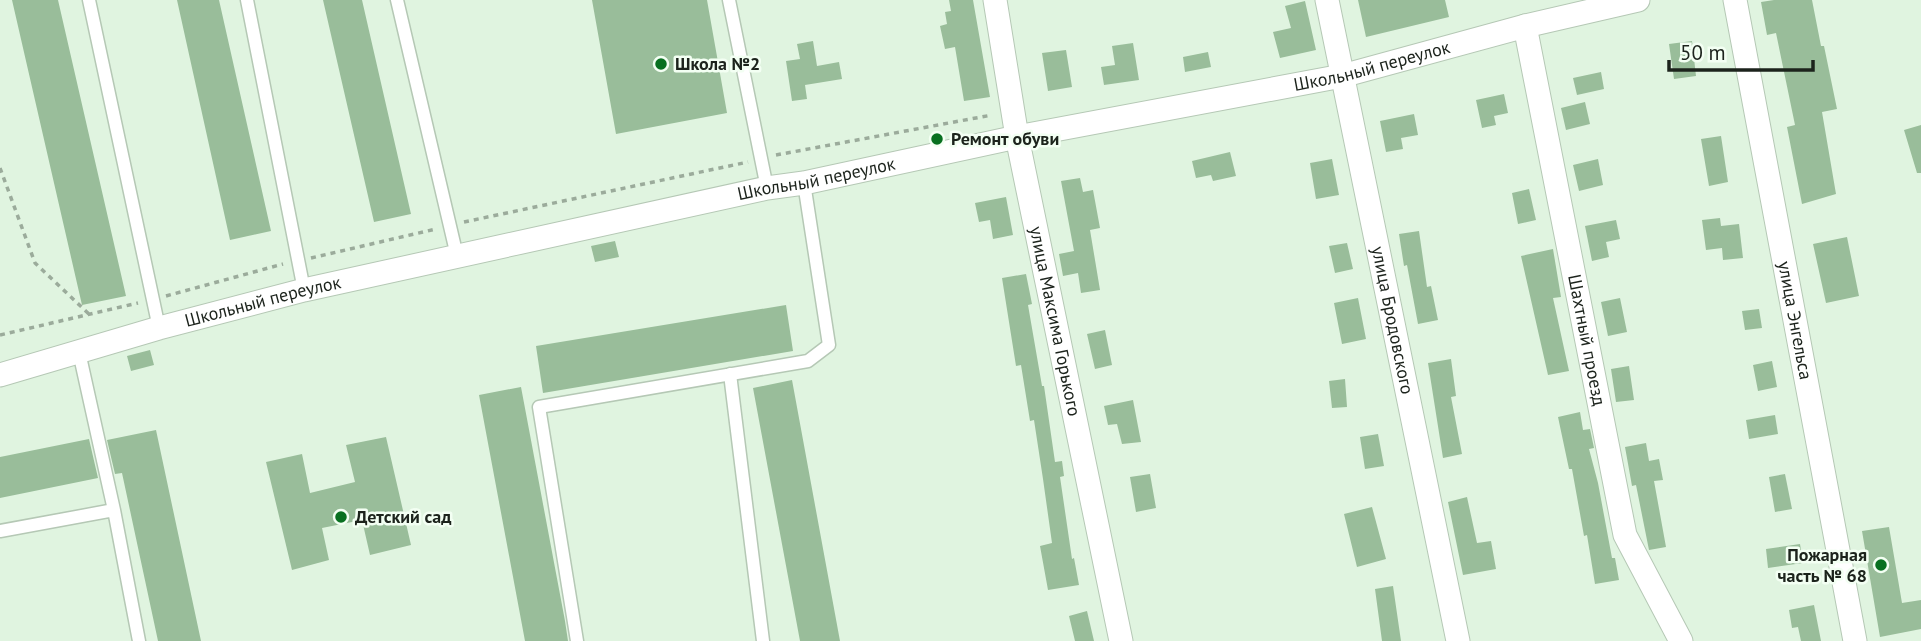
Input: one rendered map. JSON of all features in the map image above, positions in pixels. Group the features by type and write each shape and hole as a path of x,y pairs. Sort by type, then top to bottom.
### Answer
{"street":[{"name":"улица Максима Горького","path":"995,0 1017,137 1121,641"},
{"name":"улица Бродовского","path":"1327,0 1458,641"},
{"name":"Школьный переулок","path":"0,375 159,328 304,290 767,188 804,183 1017,137 1342,76 1525,26 1638,0"},
{"name":"улица Энгельса","path":"1735,0 1855,641"},
{"name":"Шахтный проезд","path":"1525,26 1625,535 1681,641"}],"lane":[{"path":"89,0 159,328"},
{"path":"247,0 304,290"},
{"path":"397,0 457,256"},
{"path":"729,0 767,188"},
{"path":"577,641 539,407 808,361 829,345 804,183"},
{"path":"79,352 114,510 139,641"},
{"path":"730,374 763,641"},
{"path":"0,531 114,510"}],"path":[{"path":"0,335 90,316 298,261 534,206 761,158 1013,111"},
{"path":"0,168 35,263 90,316"}],"building":[{"path":"12,0 58,0 126,296 82,305"},
{"path":"177,0 219,0 271,231 230,240"},
{"path":"323,0 362,0 411,214 374,222"},
{"name":"Школа №2","path":"592,0 707,0 727,113 616,134"},
{"path":"949,0 973,0 990,97 964,101 955,47 945,49 940,26 947,24 945,12 951,11"},
{"path":"1358,0 1445,0 1449,17 1366,37"},
{"path":"1812,0 1837,109 1822,112 1836,194 1802,204 1787,127 1795,125 1776,33 1767,35 1761,2"},
{"path":"1305,1 1316,50 1280,58 1273,32 1291,28 1285,6"},
{"path":"813,41 817,66 839,62 842,79 805,85 807,99 792,101 786,61 800,59 797,44"},
{"path":"1692,41 1696,76 1674,79 1669,44"},
{"path":"1133,43 1139,80 1104,85 1101,67 1115,65 1112,46"},
{"path":"1066,50 1072,87 1048,91 1042,53"},
{"path":"1208,52 1211,67 1185,72 1183,57"},
{"path":"1601,72 1604,89 1577,95 1573,78"},
{"path":"1504,94 1508,113 1494,116 1496,125 1482,128 1476,100"},
{"path":"1585,102 1590,124 1566,130 1561,108"},
{"path":"1414,114 1418,135 1401,138 1403,149 1386,152 1380,121"},
{"path":"1921,125 1921,173 1917,173 1904,130"},
{"path":"1721,136 1728,182 1709,186 1701,139"},
{"path":"1230,152 1236,176 1213,181 1211,175 1196,178 1192,161"},
{"path":"1332,159 1339,195 1316,199 1310,163"},
{"path":"1598,159 1603,185 1579,191 1573,165"},
{"path":"1080,178 1083,192 1093,190 1100,228 1090,230 1100,290 1081,293 1078,273 1063,276 1059,254 1074,251 1061,181"},
{"path":"1529,189 1536,220 1518,224 1512,193"},
{"path":"1006,197 1013,235 993,239 990,220 979,222 975,203"},
{"path":"1720,218 1721,226 1739,224 1743,258 1723,260 1722,248 1706,250 1702,220"},
{"path":"1616,220 1620,239 1606,242 1609,257 1592,261 1585,226"},
{"path":"1419,231 1427,287 1431,286 1438,320 1418,324 1399,234"},
{"path":"1847,237 1859,296 1826,303 1813,244"},
{"path":"615,241 619,257 595,262 591,246"},
{"path":"1347,243 1353,269 1335,273 1329,246"},
{"path":"1553,249 1561,297 1553,298 1569,371 1548,375 1521,256"},
{"path":"1026,274 1032,304 1028,305 1055,462 1062,461 1064,476 1060,477 1072,559 1074,558 1079,585 1048,590 1040,546 1052,543 1043,479 1034,420 1030,421 1021,365 1016,366 1002,278"},
{"path":"1358,298 1366,339 1342,344 1334,303"},
{"path":"1620,298 1627,332 1608,336 1601,302"},
{"path":"786,305 793,351 543,393 536,346"},
{"path":"1759,309 1762,328 1745,330 1742,311"},
{"path":"1105,330 1112,365 1095,369 1087,334"},
{"path":"150,350 154,365 131,371 127,356"},
{"path":"1451,359 1456,396 1451,397 1462,454 1443,458 1428,363"},
{"path":"1772,361 1777,387 1758,391 1753,365"},
{"path":"1629,366 1634,400 1616,402 1611,369"},
{"path":"1345,379 1347,407 1332,408 1329,381"},
{"path":"792,380 840,641 800,641 753,388"},
{"path":"521,387 568,641 525,641 479,395"},
{"path":"1133,400 1141,442 1122,444 1117,424 1108,425 1104,406"},
{"path":"1580,412 1583,430 1590,429 1594,448 1589,449 1619,580 1595,584 1587,535 1584,536 1572,469 1569,469 1558,417"},
{"path":"1775,415 1778,434 1749,439 1746,420"},
{"path":"156,430 201,641 158,641 122,473 115,474 107,440"},
{"path":"1378,434 1384,466 1365,469 1360,437"},
{"path":"386,437 411,545 370,555 362,520 322,528 329,560 292,570 266,462 302,454 310,493 355,482 346,445"},
{"path":"89,439 98,478 0,498 0,457"},
{"path":"1646,443 1649,461 1659,459 1663,480 1654,481 1666,547 1649,550 1625,447"},
{"path":"1150,474 1156,508 1136,512 1130,477"},
{"path":"1785,474 1792,509 1775,512 1769,477"},
{"path":"1467,497 1477,543 1491,541 1496,569 1463,575 1448,502"},
{"path":"1372,507 1386,559 1357,567 1344,514"},
{"name":"Пожарная часть № 68","path":"1889,527 1902,603 1921,600 1921,629 1880,637 1862,531"},
{"path":"1800,544 1803,563 1768,568 1766,549"},
{"path":"1393,586 1401,641 1382,641 1375,589"},
{"path":"1814,605 1821,641 1801,641 1798,627 1792,628 1789,610"},
{"path":"1087,611 1094,641 1075,641 1069,616"}],"place":[{"name":"Школа №2","path":"661,64"},
{"name":"Ремонт обуви","path":"937,139"},
{"name":"Детский сад","path":"341,517"},
{"name":"Пожарная часть № 68","path":"1881,565"}]}
